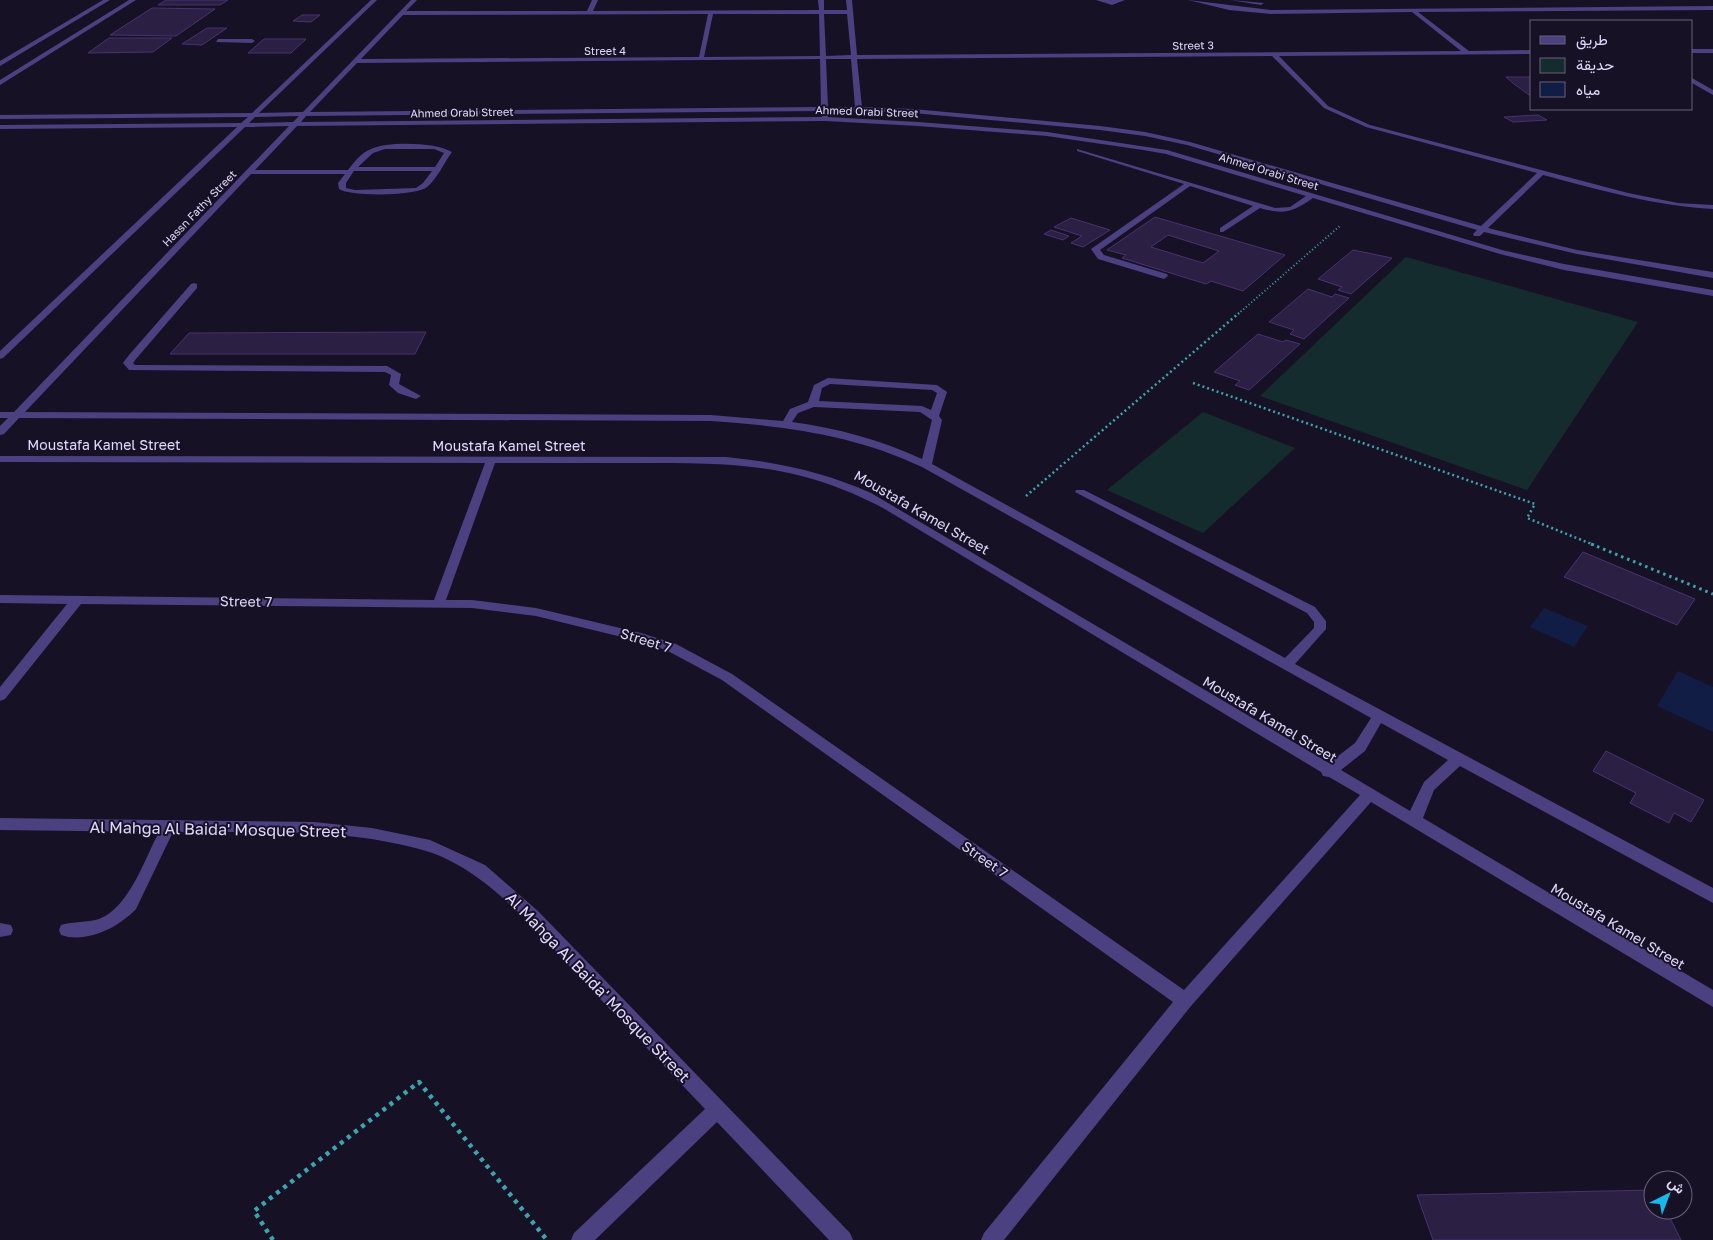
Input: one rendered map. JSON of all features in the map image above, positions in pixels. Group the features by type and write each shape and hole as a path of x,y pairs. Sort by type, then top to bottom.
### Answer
{"street":[{"path":"0,64 107,0"},
{"path":"0,83 133,0"},
{"path":"0,356 374,0"},
{"name":"Hassn Fathy Street","path":"0,432 414,0"},
{"path":"589,13 595,0"},
{"path":"821,0 825,119"},
{"path":"849,0 860,120"},
{"path":"1098,0 1112,3 1122,0"},
{"path":"1191,0 1229,8 1257,11 1713,8"},
{"path":"1233,0 1271,3"},
{"path":"1552,1 1565,9"},
{"path":"1579,1 1593,9"},
{"path":"1402,2 1468,53"},
{"path":"701,59 711,12"},
{"path":"401,13 850,12"},
{"path":"218,41 252,41"},
{"path":"1693,51 1713,51"},
{"name":"Street 3","path":"854,59 1530,52"},
{"path":"1274,54 1318,100 1352,120 1387,132 1652,201 1713,208"},
{"name":"Street 4","path":"356,61 854,59"},
{"path":"1693,75 1713,86"},
{"path":"1693,81 1713,92"},
{"name":"Ahmed Orabi Street","path":"0,117 859,109 913,111 1100,128 1152,135 1188,143 1482,229 1577,252 1713,275"},
{"name":"Ahmed Orabi Street","path":"0,127 825,119 997,130 1120,143 1190,158 1468,243 1564,267 1713,293"},
{"path":"378,147 435,147 448,152 437,169 423,188 404,192 347,191 341,186 367,151 378,147"},
{"path":"1079,150 1275,210 1292,209 1312,196"},
{"path":"252,169 437,169"},
{"path":"1468,243 1541,173"},
{"path":"1164,276 1100,257 1095,249 1189,184"},
{"path":"1223,230 1259,205"},
{"path":"194,286 132,357 128,364 132,368 387,368 396,374 394,385 397,388 416,396"},
{"path":"813,404 818,386 828,382 934,387 942,392 934,416 936,425 926,465"},
{"path":"786,424 794,411 813,404 922,409 934,416"},
{"name":"Moustafa Kamel Street","path":"0,415 711,418 786,424 819,429 870,442 926,465 1379,716 1713,896"},
{"name":"Moustafa Kamel Street","path":"0,459 726,460 797,469 829,478 860,491 887,506 1328,772 1713,999"},
{"path":"439,603 491,460"},
{"path":"1080,492 1311,610 1320,621 1320,629 1286,665"},
{"name":"Street 7","path":"0,599 472,604 536,612 640,637 672,647 700,660 727,677 1186,1001"},
{"path":"0,696 77,600"},
{"path":"1328,772 1360,747 1379,716"},
{"path":"1414,822 1419,803 1428,785 1442,771 1459,759"},
{"path":"991,1240 1186,1001 1369,795"},
{"name":"Al Mahga Al Baida' Mosque Street","path":"0,825 314,828 372,834 430,846 480,870 532,916 843,1240"},
{"path":"67,930 102,926 122,913 130,904 169,826"},
{"path":"581,1240 717,1110"}],"path":[{"path":"1008,511 1358,210"},
{"path":"1193,383 1535,504 1527,518 1713,594"},
{"path":"273,1240 254,1211 419,1082 547,1240"}],"green space":[{"path":"1406,257 1638,322 1527,490 1260,396"},
{"path":"1203,412 1295,448 1203,533 1107,490"}],"water":[{"path":"1544,608 1588,626 1574,647 1530,627"},
{"path":"1678,671 1713,687 1713,732 1657,706"}],"building":[{"path":"166,0 228,0 220,5 158,5"},
{"path":"152,8 215,9 176,36 110,35"},
{"path":"302,15 320,15 311,22 293,21"},
{"path":"207,28 227,28 202,45 182,44"},
{"path":"109,38 172,38 153,52 88,53"},
{"path":"264,39 306,39 291,53 248,53"},
{"path":"1506,77 1530,77 1530,96"},
{"path":"1538,115 1547,120 1513,122 1504,117"},
{"path":"1155,217 1285,255 1243,291 1211,281 1206,284 1122,258 1126,255 1107,250","holes":["1168,235 1219,251 1203,263 1151,247"]},
{"path":"1071,218 1110,230 1083,247 1071,243 1082,236 1054,227"},
{"path":"1051,230 1069,236 1063,240 1044,234"},
{"path":"1353,250 1392,258 1351,294 1338,290 1342,287 1318,279"},
{"path":"1308,289 1332,297 1335,294 1349,298 1304,339 1290,334 1294,330 1269,322"},
{"path":"426,332 415,354 170,354 189,333"},
{"path":"1258,334 1283,342 1286,340 1300,344 1249,390 1235,385 1240,381 1214,372"},
{"path":"1583,552 1695,599 1677,625 1564,577"},
{"path":"1606,751 1704,800 1691,822 1674,813 1669,823 1630,803 1636,793 1593,771"},
{"path":"1643,1190 1643,1220 1671,1220 1681,1240 1433,1240 1417,1195"}]}
